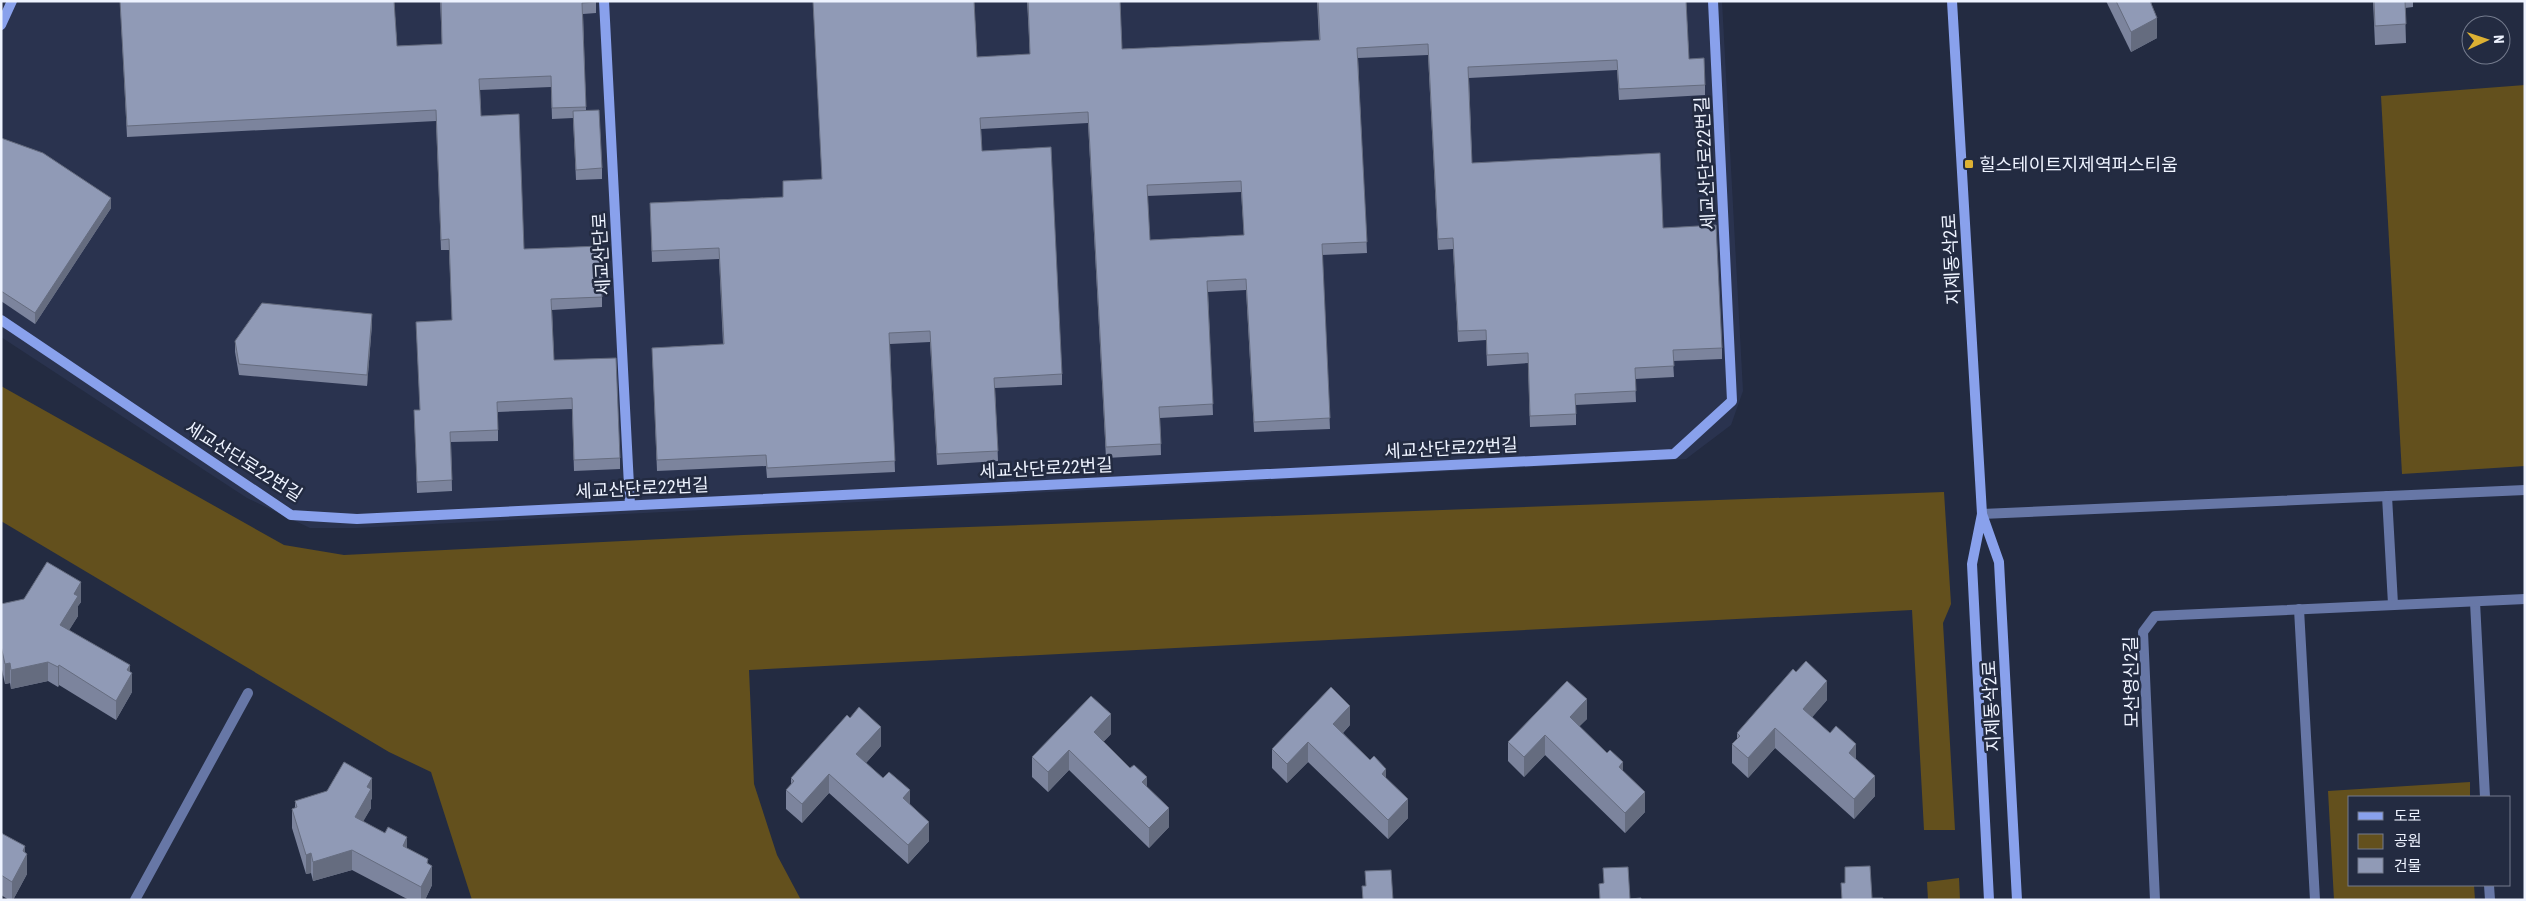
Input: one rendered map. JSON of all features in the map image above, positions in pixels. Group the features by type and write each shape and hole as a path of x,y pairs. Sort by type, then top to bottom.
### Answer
{"street":[{"path":"1,25 12,1"},
{"name":"세교산단로","path":"604,1 630,505"},
{"name":"세교산단로22번길","path":"1,320 291,515 357,519 1674,454 1732,401 1713,1"},
{"name":"지제동삭2로","path":"1952,1 1982,514 1972,564 1989,900"},
{"path":"1982,514 2525,490"},
{"path":"2386,496 2393,604"},
{"name":"지제동삭2로","path":"1982,514 2000,562 2017,900"},
{"name":"모산영신2길","path":"2155,900 2143,632 2155,616 2525,599"},
{"path":"2474,602 2485,796"},
{"path":"2299,609 2315,900"},
{"path":"135,900 248,693"},
{"path":"2489,886 2490,900"}],"shaded area":[{"path":"1,1 1722,1 1743,391 1731,425 1686,459 356,528 310,528 247,498 1,337"}],"green space":[{"path":"2525,85 2525,466 2402,474 2381,96"},
{"path":"1,386 284,545 344,555 743,535 1944,492 1951,604 1943,623 1955,830 1924,830 1912,610 749,670 754,784 777,855 801,900 472,900 431,772 389,752 1,521"},
{"path":"2470,782 2470,796 2348,796 2348,886 2474,886 2475,900 2334,900 2328,791"},
{"path":"1959,878 1960,900 1928,900 1927,882"}],"building":[{"path":"120,1 394,1 397,46 442,44 441,1 596,1 582,3 586,107 552,108 551,76 479,79 481,116 519,114 524,249 600,246 602,297 551,299 554,360 616,358 620,458 574,460 572,398 497,402 498,430 450,432 452,480 417,482 414,410 420,410 416,322 452,320 449,239 441,240 436,110 127,126"},
{"path":"813,1 974,1 977,57 1030,54 1028,1 1120,1 1122,49 1320,40 1318,1 1686,1 1689,59 1704,58 1705,85 1619,89 1617,60 1468,67 1472,163 1660,153 1663,228 1716,225 1722,348 1673,350 1674,366 1635,368 1636,391 1575,394 1576,414 1530,416 1528,353 1487,355 1486,330 1458,331 1453,238 1438,239 1428,44 1357,48 1367,242 1322,244 1330,418 1254,422 1246,279 1207,281 1213,404 1159,407 1161,444 1106,447 1088,112 980,118 982,151 1051,147 1062,374 994,378 998,451 937,454 930,331 889,333 895,461 767,468 766,455 657,460 652,348 724,344 719,248 652,251 650,203 783,197 783,181 822,179","holes":["1241,181 1244,235 1150,240 1147,185"]},
{"path":"2116,1 2150,1 2157,18 2131,32"},
{"path":"2374,1 2405,1 2406,24 2375,26"},
{"path":"599,110 602,168 576,170 573,111"},
{"path":"1,138 43,153 111,198 35,313 1,291"},
{"path":"262,303 372,314 367,375 239,364 235,341"},
{"path":"47,562 81,582 74,594 78,596 60,625 130,665 127,670 132,673 116,701 59,665 58,667 48,662 11,670 10,663 5,664 1,646 1,604 24,599"},
{"path":"1806,661 1827,681 1803,709 1830,733 1836,726 1856,744 1849,753 1875,776 1854,799 1775,728 1748,758 1732,744 1740,736 1737,733 1793,669 1796,672"},
{"path":"1567,681 1587,699 1570,717 1607,753 1610,750 1623,762 1619,767 1645,792 1625,813 1545,735 1524,757 1508,742"},
{"path":"1331,687 1350,706 1333,724 1370,760 1374,756 1386,769 1382,774 1408,799 1388,820 1308,742 1287,764 1272,749"},
{"path":"1091,696 1111,714 1094,732 1130,768 1134,765 1147,777 1142,782 1169,808 1149,828 1069,750 1048,772 1032,757"},
{"path":"859,707 881,727 856,754 883,778 889,772 910,790 903,798 929,822 908,845 829,774 802,804 786,790 794,781 791,778 847,715 850,718"},
{"path":"344,762 372,778 367,787 371,789 355,817 385,833 388,827 407,837 403,846 428,859 427,863 432,866 421,887 352,850 313,862 311,853 306,855 292,809 297,807 295,801 327,791"},
{"path":"1,833 25,846 23,851 27,854 12,882 1,875"},
{"path":"1870,866 1872,898 1883,898 1883,900 1842,900 1841,883 1845,883 1845,867"},
{"path":"1628,867 1630,899 1641,898 1641,900 1600,900 1599,884 1604,883 1603,868"},
{"path":"1391,870 1393,900 1363,900 1362,886 1366,886 1365,871"}],"place":[{"name":"힐스테이트지제역퍼스티움","path":"1969,164"}]}
